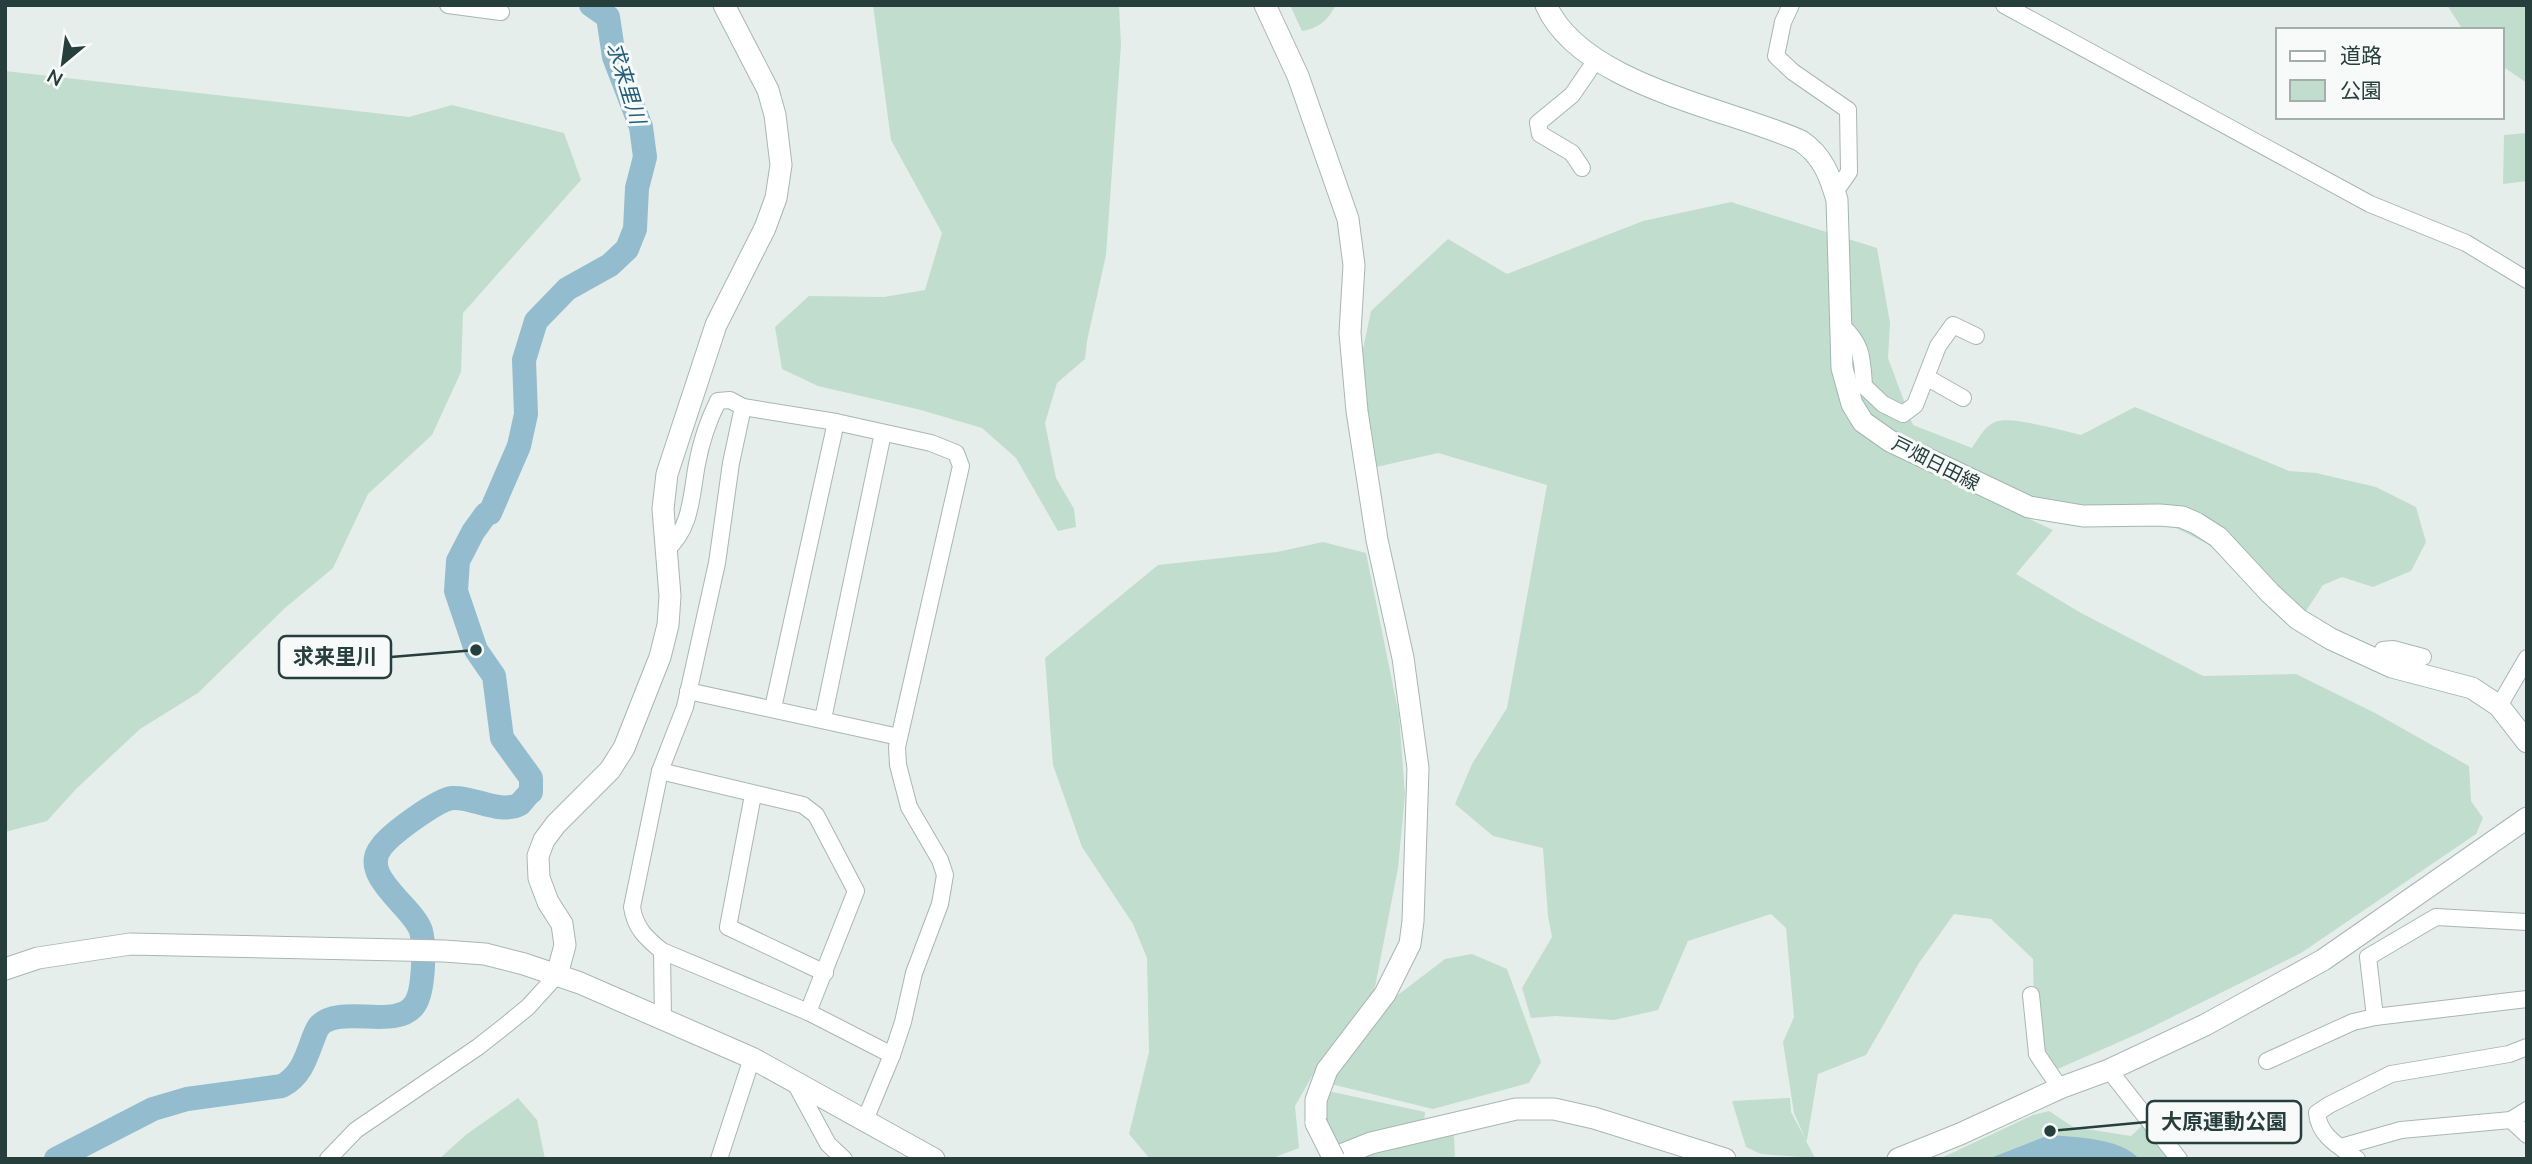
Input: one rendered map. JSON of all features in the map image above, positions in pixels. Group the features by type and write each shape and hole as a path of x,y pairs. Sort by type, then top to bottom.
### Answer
{"street":[{"path":"448,5 493,9"},
{"path":"328,1159 356,1130 506,1025 528,1007 557,975 565,945 562,924 548,902 539,878 538,856 544,840 556,824 610,770 624,748 660,657 668,625 670,596 663,509 667,474 716,325 765,228 776,198 781,165 779,136 768,90 724,5"},
{"path":"1265,5 1298,76 1348,219 1354,265 1350,333 1357,411 1377,540 1403,658 1418,768 1410,944 1385,994 1327,1070 1316,1100 1316,1123 1333,1159 1371,1143 1516,1109 1554,1109 1594,1118 1725,1159"},
{"name":"戸畑日田線","path":"1546,5 1564,33 1596,60 1647,86 1801,141 1823,162 1837,201 1842,368 1852,404 1863,422 1890,441 2029,507 2083,516 2182,517 2196,523 2218,537 2298,619 2331,639 2378,661 2411,673 2472,688 2499,706 2527,741"},
{"path":"1791,5 1783,22 1776,56 1793,72 1848,110 1849,172 1835,192"},
{"path":"2004,5 2370,204 2466,243 2527,280"},
{"path":"1583,168 1572,153 1540,134 1538,123 1572,95 1596,60"},
{"path":"1841,325 1853,336 1861,350 1864,386 1883,404 1903,414 1915,405 1938,346 1954,325 1976,336"},
{"path":"1926,377 1963,398"},
{"path":"666,550 676,542 685,526 697,463 710,417 718,401 730,400 743,407 835,422 944,447 956,453 961,466 899,737 898,765 909,807 940,860 945,875 940,904 914,972 903,1022 865,1120"},
{"path":"743,407 731,463 718,563 688,691 660,771 632,907 634,919 645,937 662,951 808,1012 892,1055"},
{"path":"773,708 835,422"},
{"path":"823,719 883,433"},
{"path":"2378,661 2383,650 2393,649 2423,657"},
{"path":"2499,706 2527,657"},
{"path":"688,691 899,737"},
{"path":"660,771 803,805 816,815 856,891 808,1012"},
{"path":"753,795 728,927 825,973"},
{"path":"1898,1159 1961,1134 2060,1088 2109,1070 2205,1025 2323,960 2527,818"},
{"path":"2375,1017 2368,957 2436,917 2527,922"},
{"path":"5,969 38,958 130,944 485,954 557,975 752,1058 865,1120 925,1158"},
{"path":"662,951 663,1019"},
{"path":"2031,995 2037,1054 2060,1088"},
{"path":"2267,1061 2353,1022 2527,999"},
{"path":"2357,1159 2340,1147 2318,1125 2317,1113 2391,1074 2509,1054 2527,1047"},
{"path":"719,1159 752,1058"},
{"path":"2109,1070 2179,1159"},
{"path":"794,1081 828,1144 845,1159"},
{"path":"2340,1147 2401,1130 2511,1120 2527,1110"},
{"path":"2511,1120 2527,1135"}],"green space":[{"path":"873,5 1119,5 1121,45 1106,255 1085,359 1057,383 1045,423 1056,478 1074,509 1076,527 1058,531 1016,458 982,428 921,410 818,386 782,369 775,327 809,296 884,297 925,290 942,233 891,140"},
{"path":"1290,5 1336,5 1322,23 1302,31"},
{"path":"2447,5 2527,5 2527,83 2504,67 2504,28 2462,28"},
{"path":"5,71 409,117 452,105 564,133 581,180 463,313 461,372 432,435 368,494 333,568 285,608 198,693 140,729 76,789 47,821 5,832"},
{"path":"2527,133 2527,181 2503,184 2504,135"},
{"path":"1731,202 1877,248 1890,323 1888,358 1913,425 1972,448 1994,422 2006,420 2027,423 2081,435 2135,407 2289,471 2316,473 2376,487 2416,507 2426,542 2411,571 2373,587 2342,577 2323,585 2304,614 2259,593 2208,544 2172,526 2109,527 2041,517 1928,464 1931,473 2053,530 2016,574 2081,613 2203,676 2296,674 2375,713 2469,766 2471,801 2483,818 2476,834 2301,953 2142,1032 2053,1071 2040,1050 2034,1013 2033,959 1991,919 1954,914 1919,963 1866,1055 1818,1074 1806,1141 1815,1158 1761,1154 1746,1147 1732,1101 1790,1098 1791,1112 1806,1140 1794,1113 1783,1042 1794,1017 1786,928 1771,914 1688,941 1658,1010 1614,1020 1556,1016 1531,1018 1522,988 1552,937 1543,848 1493,836 1455,804 1472,764 1507,708 1547,485 1438,453 1372,468 1360,363 1371,311 1448,239 1507,274 1643,221"},
{"path":"1323,542 1366,553 1399,715 1405,795 1398,868 1374,992 1315,1071 1295,1106 1299,1148 1270,1159 1150,1159 1129,1134 1149,1052 1147,958 1133,924 1082,847 1053,765 1045,658 1158,565 1277,552"},
{"path":"1472,954 1507,969 1541,1062 1529,1083 1433,1109 1331,1084 1390,1001 1445,959"},
{"path":"1328,1091 1425,1112 1424,1123 1336,1147 1323,1120"},
{"path":"518,1098 537,1120 545,1159 439,1159 467,1134"},
{"path":"2049,1111 2073,1127 2131,1136 2150,1118 2187,1159 1939,1159 2033,1115"},
{"path":"1454,1135 1455,1159 1348,1159 1377,1147"}],"water":[{"path":"2049,1135 2110,1143 2131,1152 2139,1159 1988,1159"}],"waterway":[{"name":"求来里川","path":"56,1159 153,1109 187,1099 282,1086 298,1072 318,1028 329,1019 396,1016 407,1012 415,1004 420,989 423,968 421,931 416,921 381,879 376,868 376,857 382,846 415,818 445,800 460,798 512,807 520,804 531,792 531,778 502,738 494,676 476,650 456,591 458,561 473,532 486,514 490,513 519,446 526,414 524,360 536,321 567,289 610,265 627,249 635,229 637,188 645,157 641,127 614,57 608,17 591,5"}],"place":[{"name":"求来里川","path":"476,650"},
{"name":"大原運動公園","path":"2050,1131"}]}
